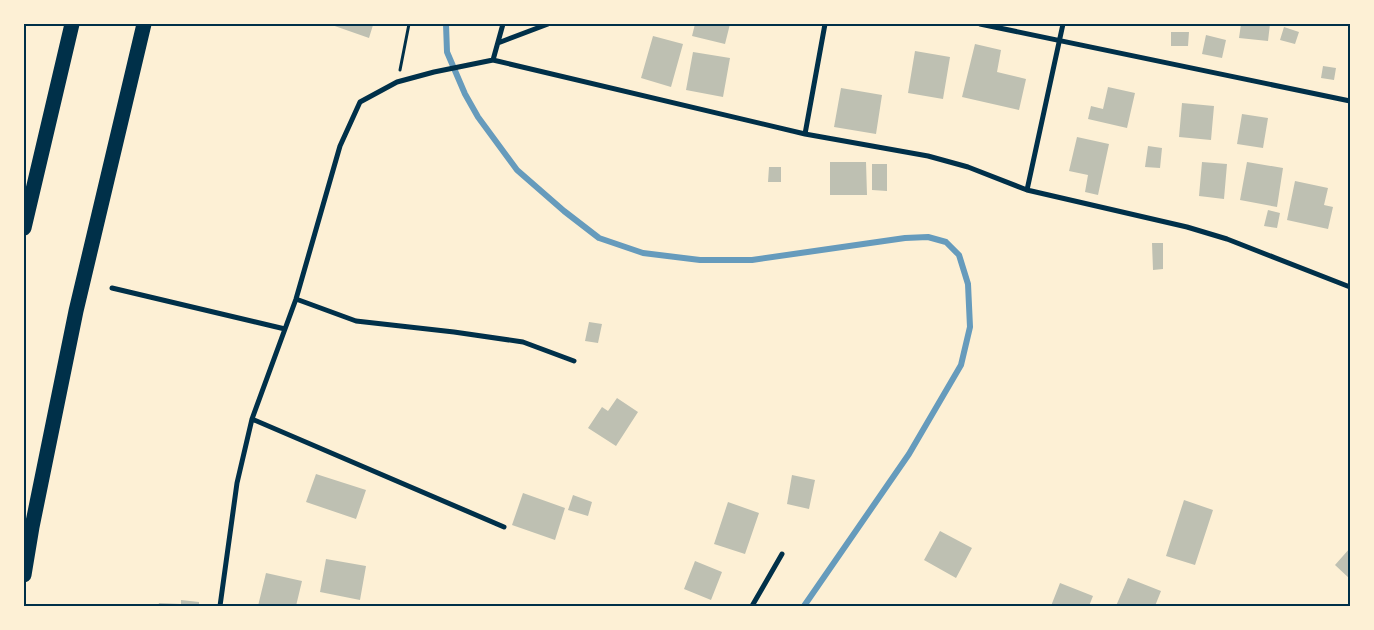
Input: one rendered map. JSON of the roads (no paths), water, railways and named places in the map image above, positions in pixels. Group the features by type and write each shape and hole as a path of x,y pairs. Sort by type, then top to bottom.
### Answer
{"highway":[{"path":"24,228 72,24"},
{"path":"24,575 76,312 144,24"}],"street":[{"path":"493,60 503,24"},
{"path":"498,43 548,24"},
{"path":"805,134 825,24"},
{"path":"980,24 1350,101"},
{"path":"1027,190 1063,24"},
{"path":"220,606 237,483 252,419 296,299 340,146 360,102 398,82 434,72 493,60 805,134 928,156 968,167 1027,190 1186,226 1227,239 1350,287"},
{"path":"112,288 285,329"},
{"path":"296,299 356,321 522,342 574,361"},
{"path":"252,419 504,527"},
{"path":"752,606 782,554"}],"waterway":[{"path":"446,24 447,52 465,94 478,117 517,170 564,211 599,238 643,253 700,260 752,260 905,238 928,237 946,242 959,255 968,284 970,327 961,365 909,454 804,606"}]}
